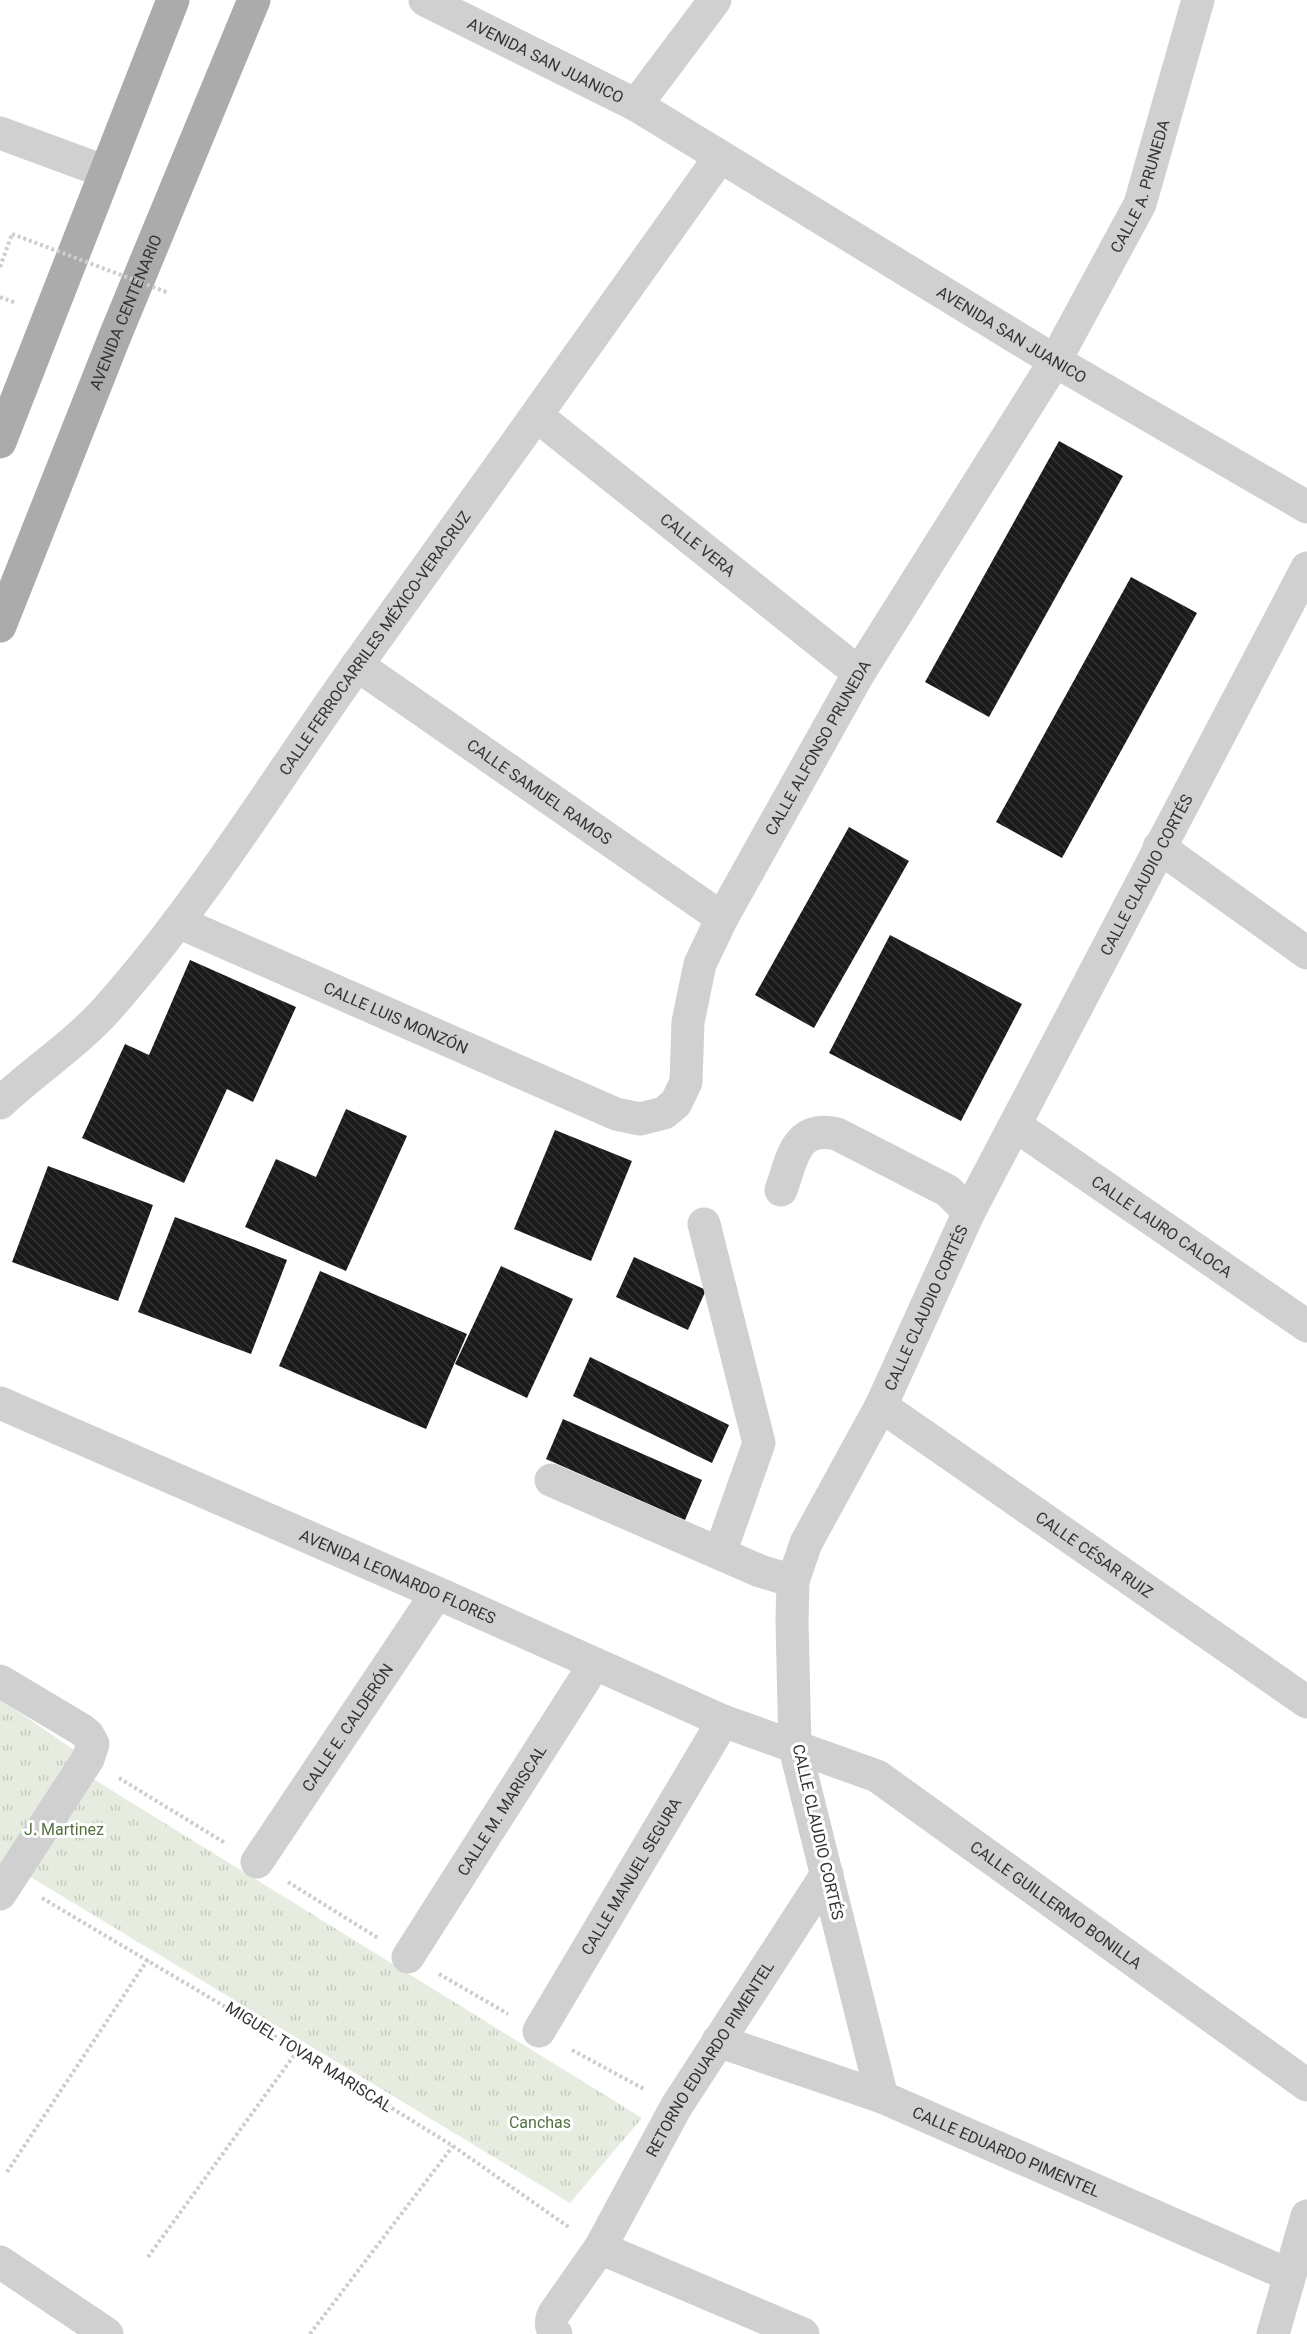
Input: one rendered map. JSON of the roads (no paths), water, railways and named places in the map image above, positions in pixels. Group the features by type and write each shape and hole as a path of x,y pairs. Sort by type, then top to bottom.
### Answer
{"main road":[{"path":"0,442 173,0"},
{"name":"AVENIDA CENTENARIO","path":"0,626 254,0"}],"street":[{"name":"AVENIDA SAN JUANICO","path":"425,0 636,105 1055,361 1307,507"},
{"path":"636,105 715,0"},
{"name":"CALLE A. PRUNEDA","path":"1055,361 1140,204 1198,0"},
{"path":"0,133 106,172"},
{"name":"CALLE FERROCARRILES MÉXICO-VERACRUZ","path":"0,1103 24,1080 67,1047 106,1010 178,922 357,665 720,157"},
{"name":"CALLE ALFONSO PRUNEDA","path":"616,1114 640,1119 664,1113 676,1103 686,1082 688,1022 700,964 722,918 859,673 1055,361"},
{"name":"CALLE VERA","path":"537,416 859,673"},
{"name":"CALLE CLAUDIO CORTÉS","path":"882,2097 795,1748 793,1581 806,1543 881,1406 969,1212 1307,568"},
{"name":"CALLE SAMUEL RAMOS","path":"357,665 722,918"},
{"path":"1159,847 1307,953"},
{"name":"CALLE LUIS MONZÓN","path":"178,922 616,1114"},
{"name":"CALLE LAURO CALOCA","path":"1016,1126 1307,1326"},
{"path":"782,1191 795,1150 801,1140 812,1132 824,1131 837,1134 948,1191 969,1212"},
{"path":"704,1224 759,1443 720,1554"},
{"name":"AVENIDA LEONARDO FLORES","path":"0,1403 437,1593 723,1721 795,1748"},
{"name":"CALLE CÉSAR RUIZ","path":"881,1406 1307,1702"},
{"path":"551,1480 760,1571 793,1581"},
{"name":"CALLE E. CALDERÓN","path":"257,1862 437,1593"},
{"name":"CALLE M. MARISCAL","path":"408,1957 594,1665"},
{"path":"0,1681 81,1730 88,1735 93,1744 88,1759 5,1887"},
{"name":"CALLE MANUEL SEGURA","path":"539,2031 723,1721"},
{"name":"CALLE GUILLERMO BONILLA","path":"795,1748 877,1776 1307,2085"},
{"name":"RETORNO EDUARDO PIMENTEL","path":"556,2334 552,2330 552,2317 600,2248 676,2108 827,1874"},
{"name":"CALLE EDUARDO PIMENTEL","path":"718,2041 882,2097 1289,2275"},
{"path":"1273,2334 1307,2216"},
{"path":"600,2248 803,2334"},
{"path":"0,2262 107,2334"}],"park label":[{"name":"J. Martinez","path":"64,1829"},
{"name":"Canchas","path":"540,2122"}]}
